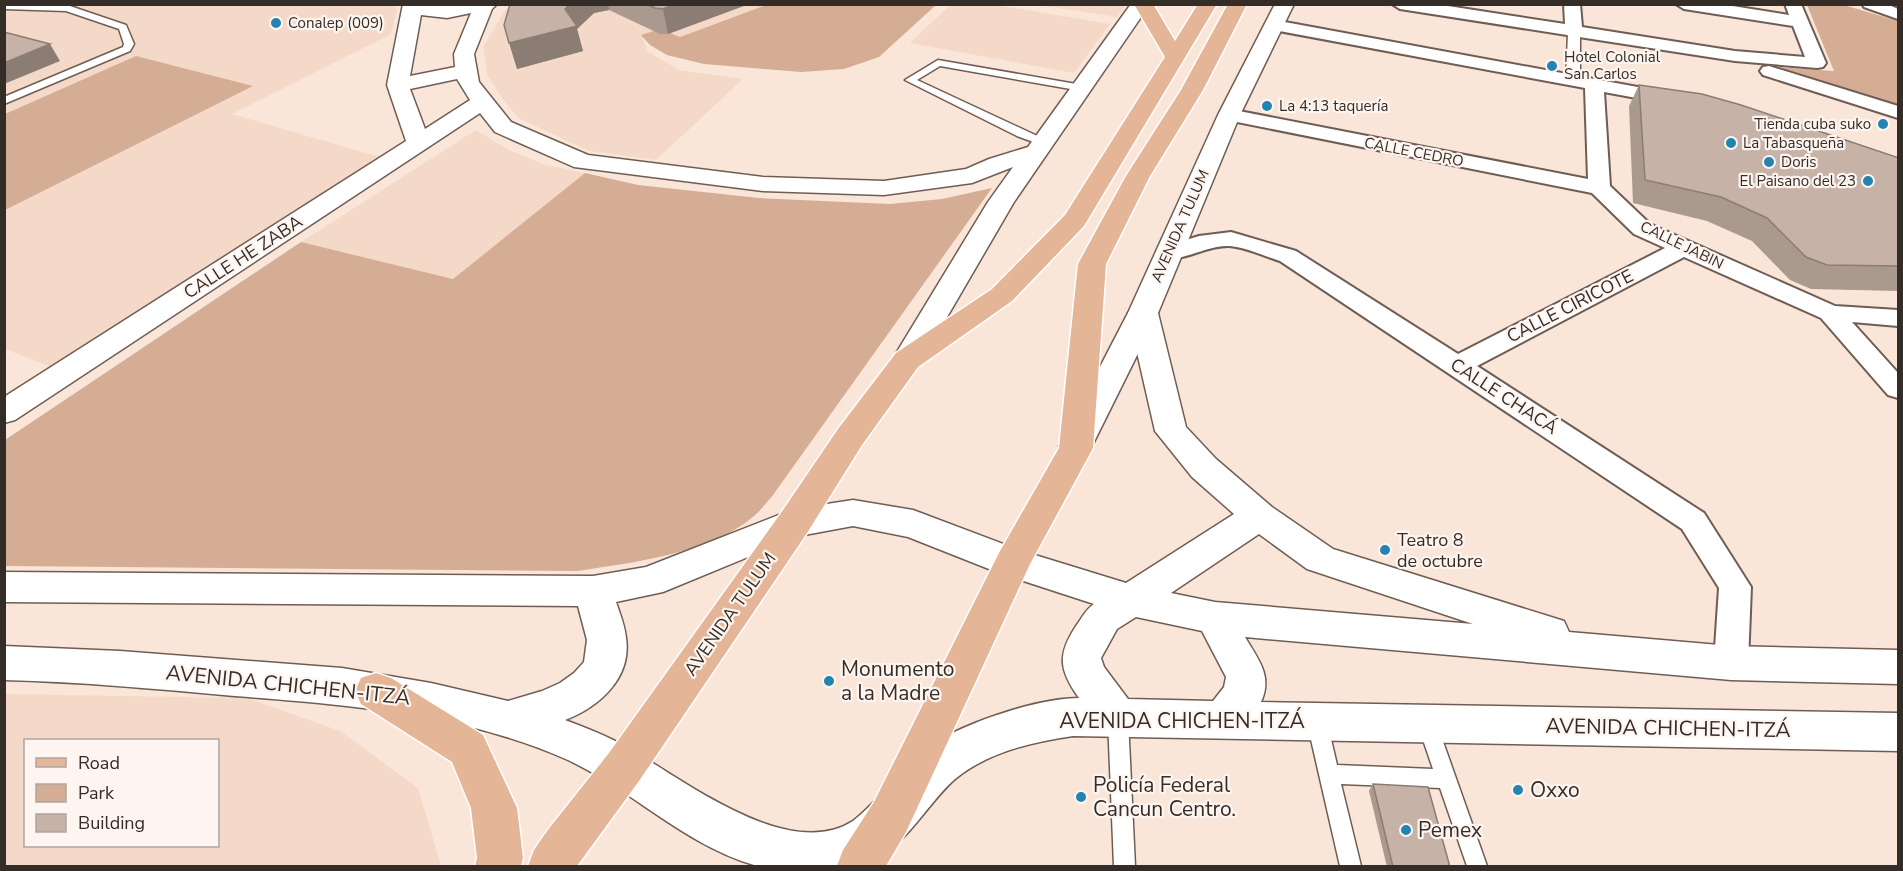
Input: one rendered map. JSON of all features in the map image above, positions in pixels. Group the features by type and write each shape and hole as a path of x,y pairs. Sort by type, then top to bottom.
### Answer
{"main road":[{"path":"1142,4 1176,59"},
{"name":"AVENIDA TULUM","path":"551,867 563,847 624,767 794,523 850,437 907,360 1002,295 1075,220 1208,4"},
{"name":"AVENIDA TULUM","path":"860,867 890,817 1012,563 1076,448 1092,264 1138,176 1192,90 1238,4"},
{"path":"376,691 468,749 494,808 500,858 498,867"}],"street":[{"name":"AVENIDA TULUM","path":"907,360 1001,202 1142,4"},
{"path":"1400,4 1574,33 1735,56 1817,63 1793,4"},
{"path":"1572,4 1574,33 1584,82 1599,188"},
{"path":"1683,4 1802,22"},
{"path":"1869,4 1899,14"},
{"path":"418,143 398,85 413,7 447,12 486,5"},
{"path":"486,5 464,54 468,83 481,103 503,127 583,162 763,184 884,188 972,176 1041,147"},
{"name":"AVENIDA TULUM","path":"1076,448 1143,313 1229,116 1280,15"},
{"path":"1280,15 1584,82 1697,104"},
{"path":"1735,56 1771,72 1899,112"},
{"path":"398,85 466,71"},
{"name":"CALLE HE ZABA","path":"4,412 481,103"},
{"name":"CALLE CEDRO","path":"1229,116 1599,188"},
{"name":"CALLE JABIN","path":"1599,188 1642,229 1830,313 1899,318"},
{"name":"CALLE CHACÁ","path":"1168,253 1199,243 1231,239 1288,256 1693,521 1735,587 1731,663"},
{"name":"CALLE CIRICOTE","path":"1457,365 1683,248"},
{"path":"1143,313 1171,431 1204,468 1259,516 1320,559 1603,651"},
{"name":"CALLE JABIN","path":"1830,313 1899,389"},
{"path":"4,587 593,591 650,581 794,523 853,513 913,524 1012,563 1131,600 1215,618 1731,663 1899,667"},
{"path":"1118,719 1085,675 1081,658 1086,644 1103,618 1259,516"},
{"path":"510,719 559,706 585,689 599,676 605,660 607,640 593,591"},
{"path":"1215,618 1246,677 1244,693 1222,721"},
{"name":"AVENIDA CHICHEN-ITZÁ","path":"4,663 76,664 376,691 510,719 585,748 624,767 695,813 744,838 784,853 816,854 860,843 890,817 944,762 987,739 1037,722 1073,717 1899,732"}],"lane":[{"path":"4,6 54,6 79,10 123,27 129,44 127,49 4,101"},
{"path":"1041,147 1021,134 910,80 938,63 1082,88"},
{"path":"1118,719 1125,867"},
{"path":"1317,722 1350,867"},
{"path":"1427,724 1477,867"},
{"path":"1329,774 1447,779"}],"shaded area":[{"path":"4,5 396,5 397,11 391,34 232,114 387,159 51,367 5,349"},
{"path":"516,5 766,5 680,37 660,29 642,35 647,51 679,70 743,79 656,160 589,151 520,119 505,102 487,75 483,47 506,9"},
{"path":"950,5 996,5 1110,24 1074,73 910,43"},
{"path":"1039,5 1126,5 1117,17"},
{"path":"476,130 509,150 546,165 585,173 453,279 301,242"},
{"path":"5,694 247,698 340,731 418,788 441,866 5,866"}],"green space":[{"path":"766,5 936,5 879,57 844,69 801,72 704,64 667,55 650,45 641,35 660,29 680,37"},
{"path":"1807,5 1844,5 1898,21 1898,109 1759,66 1834,71"},
{"path":"136,56 253,86 5,210 5,114"},
{"path":"585,173 638,185 759,198 890,204 942,199 992,188 762,509 736,529 694,548 646,560 577,571 5,566 5,440 301,242 453,279"}],"building":[{"path":"510,4 570,4 565,9 577,26 509,43 504,25"},
{"path":"646,4 675,4 663,9"},
{"path":"4,32 50,44 4,63"},
{"path":"1639,85 1702,94 1899,158 1899,266 1827,265 1806,257 1767,218 1721,197 1645,180"},
{"name":"Pemex","path":"1373,784 1428,787 1450,867 1393,867"}],"place":[{"name":"Conalep (009)","path":"276,23"},
{"name":"Hotel Colonial San Carlos","path":"1552,66"},
{"name":"La 4:13 taquería","path":"1267,106"},
{"name":"Tienda cuba suko","path":"1883,124"},
{"name":"La Tabasqueña","path":"1731,143"},
{"name":"Doris","path":"1769,162"},
{"name":"El Paisano del 23","path":"1868,181"},
{"name":"Teatro 8 de octubre","path":"1385,550"},
{"name":"Monumento a la Madre","path":"829,681"},
{"name":"Oxxo","path":"1518,790"},
{"name":"Policía Federal Cancun Centro.","path":"1081,797"},
{"name":"Pemex","path":"1406,830"}]}
